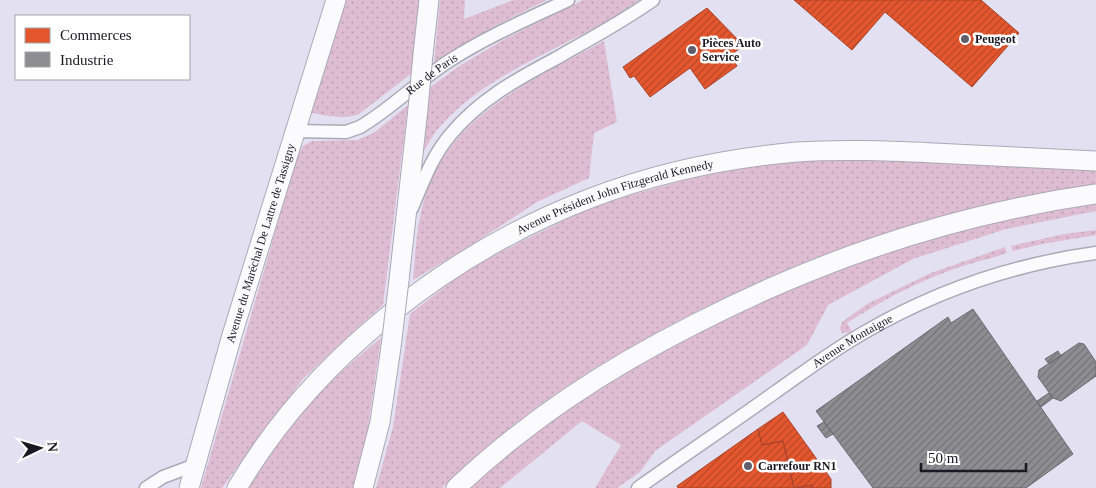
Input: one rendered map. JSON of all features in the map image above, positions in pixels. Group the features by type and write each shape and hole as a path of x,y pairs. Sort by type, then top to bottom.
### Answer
{"main road":[{"name":"Avenue du Maréchal De Lattre de Tassigny","path":"189,488 232,335 336,0"},
{"path":"363,488 380,422 391,347 429,0"},
{"name":"Avenue Président John Fitzgerald Kennedy","path":"237,488 262,448 299,400 370,331 426,288 483,251 542,219 594,196 703,166 797,152 863,150 1096,161"},
{"path":"456,488 495,452 588,384 660,341 743,299 826,264 911,235 994,213 1096,194"}],"street":[{"name":"Rue de Paris","path":"296,132 346,132 360,128 435,71 478,43 568,0"},
{"path":"404,229 430,165 451,134 470,114 512,83 604,32 653,0"},
{"name":"Avenue Montaigne","path":"638,488 824,358 864,332 890,318 940,294 991,277 1045,262 1096,253"},
{"path":"146,488 163,477 195,465"}],"shaded area":[{"path":"343,0 421,0 412,73 359,114 341,117 309,112"},
{"path":"440,0 465,0 464,19 513,0 547,0 475,37 434,63"},
{"path":"583,0 639,0 607,21 522,65 481,90 441,125 421,156 430,87 461,65 505,39"},
{"path":"604,41 617,122 594,133 589,178 537,202 413,280 417,235 422,208 433,176 449,149 470,126 493,106 547,72"},
{"path":"408,105 383,305 302,380 222,488 201,488 297,157 303,146 312,141 358,140 375,132"},
{"path":"843,159 1096,169 1096,184 1037,194 920,222 863,240 807,261 698,311 590,371 513,425 442,488 376,488 393,427 410,314 464,272 584,211 628,196 685,180 737,169 792,162"},
{"path":"1096,204 1096,211 1006,229 913,259 828,305 807,345 655,451 640,472 617,488 595,488 621,445 582,421 500,488 468,488 502,458 594,390 716,323 770,297 907,245 1021,216"},
{"path":"1096,230 1096,235 1013,251 1011,246 1064,234"},
{"path":"1005,247 1007,253 951,270 898,294 847,323 852,332 842,333 840,328 842,322 867,304 931,273"},
{"path":"381,338 367,434 354,488 247,488 261,466 307,407 342,371"}],"building: Commerces":[{"name":"Peugeot","path":"794,0 981,0 1019,33 972,87 885,12 852,50"},
{"name":"Pièces Auto Service","path":"707,8 744,46 730,55 737,66 705,89 690,68 650,97 634,76 630,78 623,67"},
{"path":"783,412 831,479 831,488 812,488 812,485 794,488 783,441 762,445 758,429"},
{"name":"Carrefour RN1","path":"758,429 762,445 783,441 794,488 678,488 677,486"},
{"name":"Carrefour RN1","path":"812,485 812,488 797,488"}],"building: Industrie":[{"path":"973,309 1073,454 1026,488 873,488 816,411 948,317 951,323"},
{"path":"1079,343 1084,344 1096,362 1096,376 1061,401 1053,398 1038,377 1039,370"},
{"path":"1058,351 1061,356 1049,364 1045,359"},
{"path":"1049,393 1053,398 1041,407 1037,401"},
{"path":"824,422 833,434 826,438 817,426"}],"place":[{"name":"Peugeot","path":"965,39"},
{"name":"Pièces Auto Service","path":"692,50"},
{"name":"Carrefour RN1","path":"748,466"}]}
